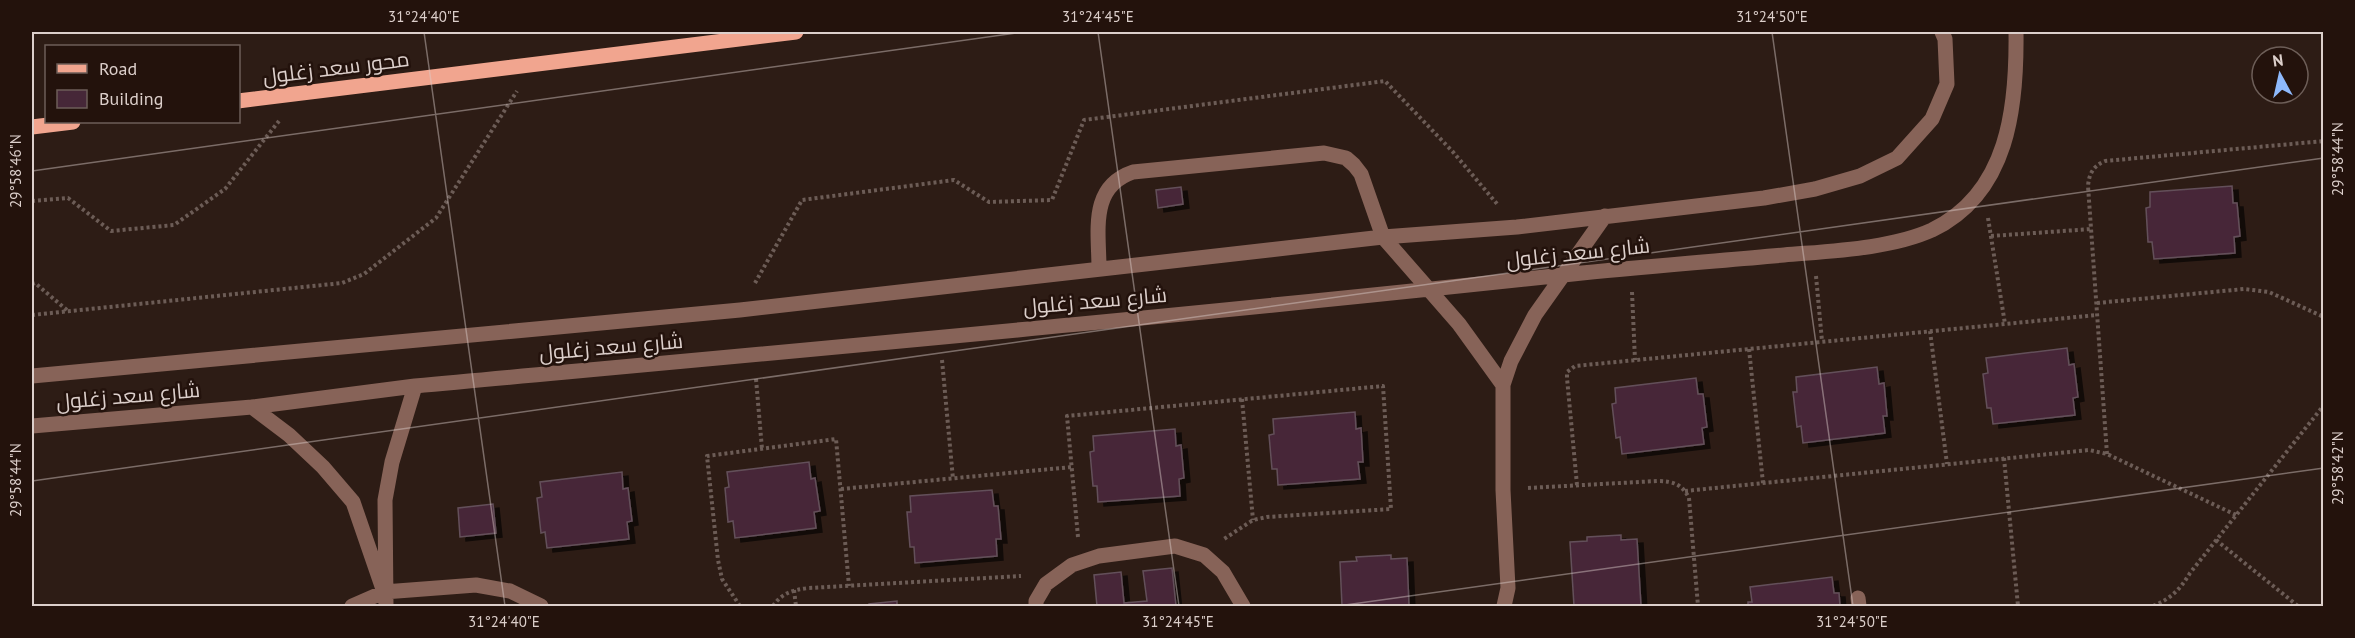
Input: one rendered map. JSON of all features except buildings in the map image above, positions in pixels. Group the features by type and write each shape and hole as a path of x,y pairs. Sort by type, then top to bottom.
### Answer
{"main road":[{"name":"محور سعد زغلول","path":"240,101 796,32"},
{"path":"32,127 65,123"}],"street":[{"name":"شارع سعد زغلول","path":"32,376 740,310 1383,237 1517,226 1764,198 1815,189 1860,176 1897,158 1932,119 1947,84 1945,39 1942,32"},
{"name":"شارع سعد زغلول","path":"32,426 252,406 415,386 1814,252 1896,241 1933,229 1960,211 1984,187 1999,158 2011,119 2016,73 2016,32"},
{"path":"1099,269 1100,205 1104,193 1111,183 1133,172 1324,153 1335,154 1346,158 1361,174 1383,237 1463,329 1503,385"},
{"path":"1504,606 1508,588 1503,490 1503,385 1522,337 1534,315 1605,216"},
{"path":"385,599 385,500 392,462 415,386"},
{"path":"252,406 289,435 323,467 352,502 385,599"},
{"path":"1036,606 1036,601 1046,584 1058,574 1081,562 1099,556 1175,546 1204,555 1223,572 1243,606"},
{"path":"351,606 476,585 510,591 541,606"},
{"path":"1508,588 1514,606"}],"path":[{"path":"32,315 342,284 364,274 436,219 533,64"},
{"path":"32,201 68,198 111,231 174,225 225,189 302,93"},
{"path":"2107,454 2088,178 2097,165 2105,161 2324,141"},
{"path":"1984,187 2005,324"},
{"path":"1991,236 2092,229"},
{"path":"1814,252 1822,341"},
{"path":"1631,268 1635,360"},
{"path":"32,284 35,283 69,311"},
{"path":"2097,303 2244,289 2270,292 2324,317"},
{"path":"1577,485 1567,372 1575,366 2097,315"},
{"path":"1930,331 1947,464"},
{"path":"940,337 953,478"},
{"path":"1749,349 1763,483"},
{"path":"753,354 762,449"},
{"path":"1081,562 1067,416 1383,386 1391,509 1267,517 1253,520 1233,532 1204,555"},
{"path":"1242,399 1253,520"},
{"path":"2153,606 2168,599 2181,588 2216,540 2324,405"},
{"path":"740,606 722,579 707,456 836,439 849,586"},
{"path":"1685,491 2089,450 2107,454 2236,515"},
{"path":"2004,458 2018,606"},
{"path":"841,489 1072,467"},
{"path":"1503,490 1673,482 1685,491 1689,498 1698,606"},
{"path":"2216,540 2298,606"},
{"path":"773,606 780,596 794,590 1058,574"},
{"path":"794,590 796,606"}]}
